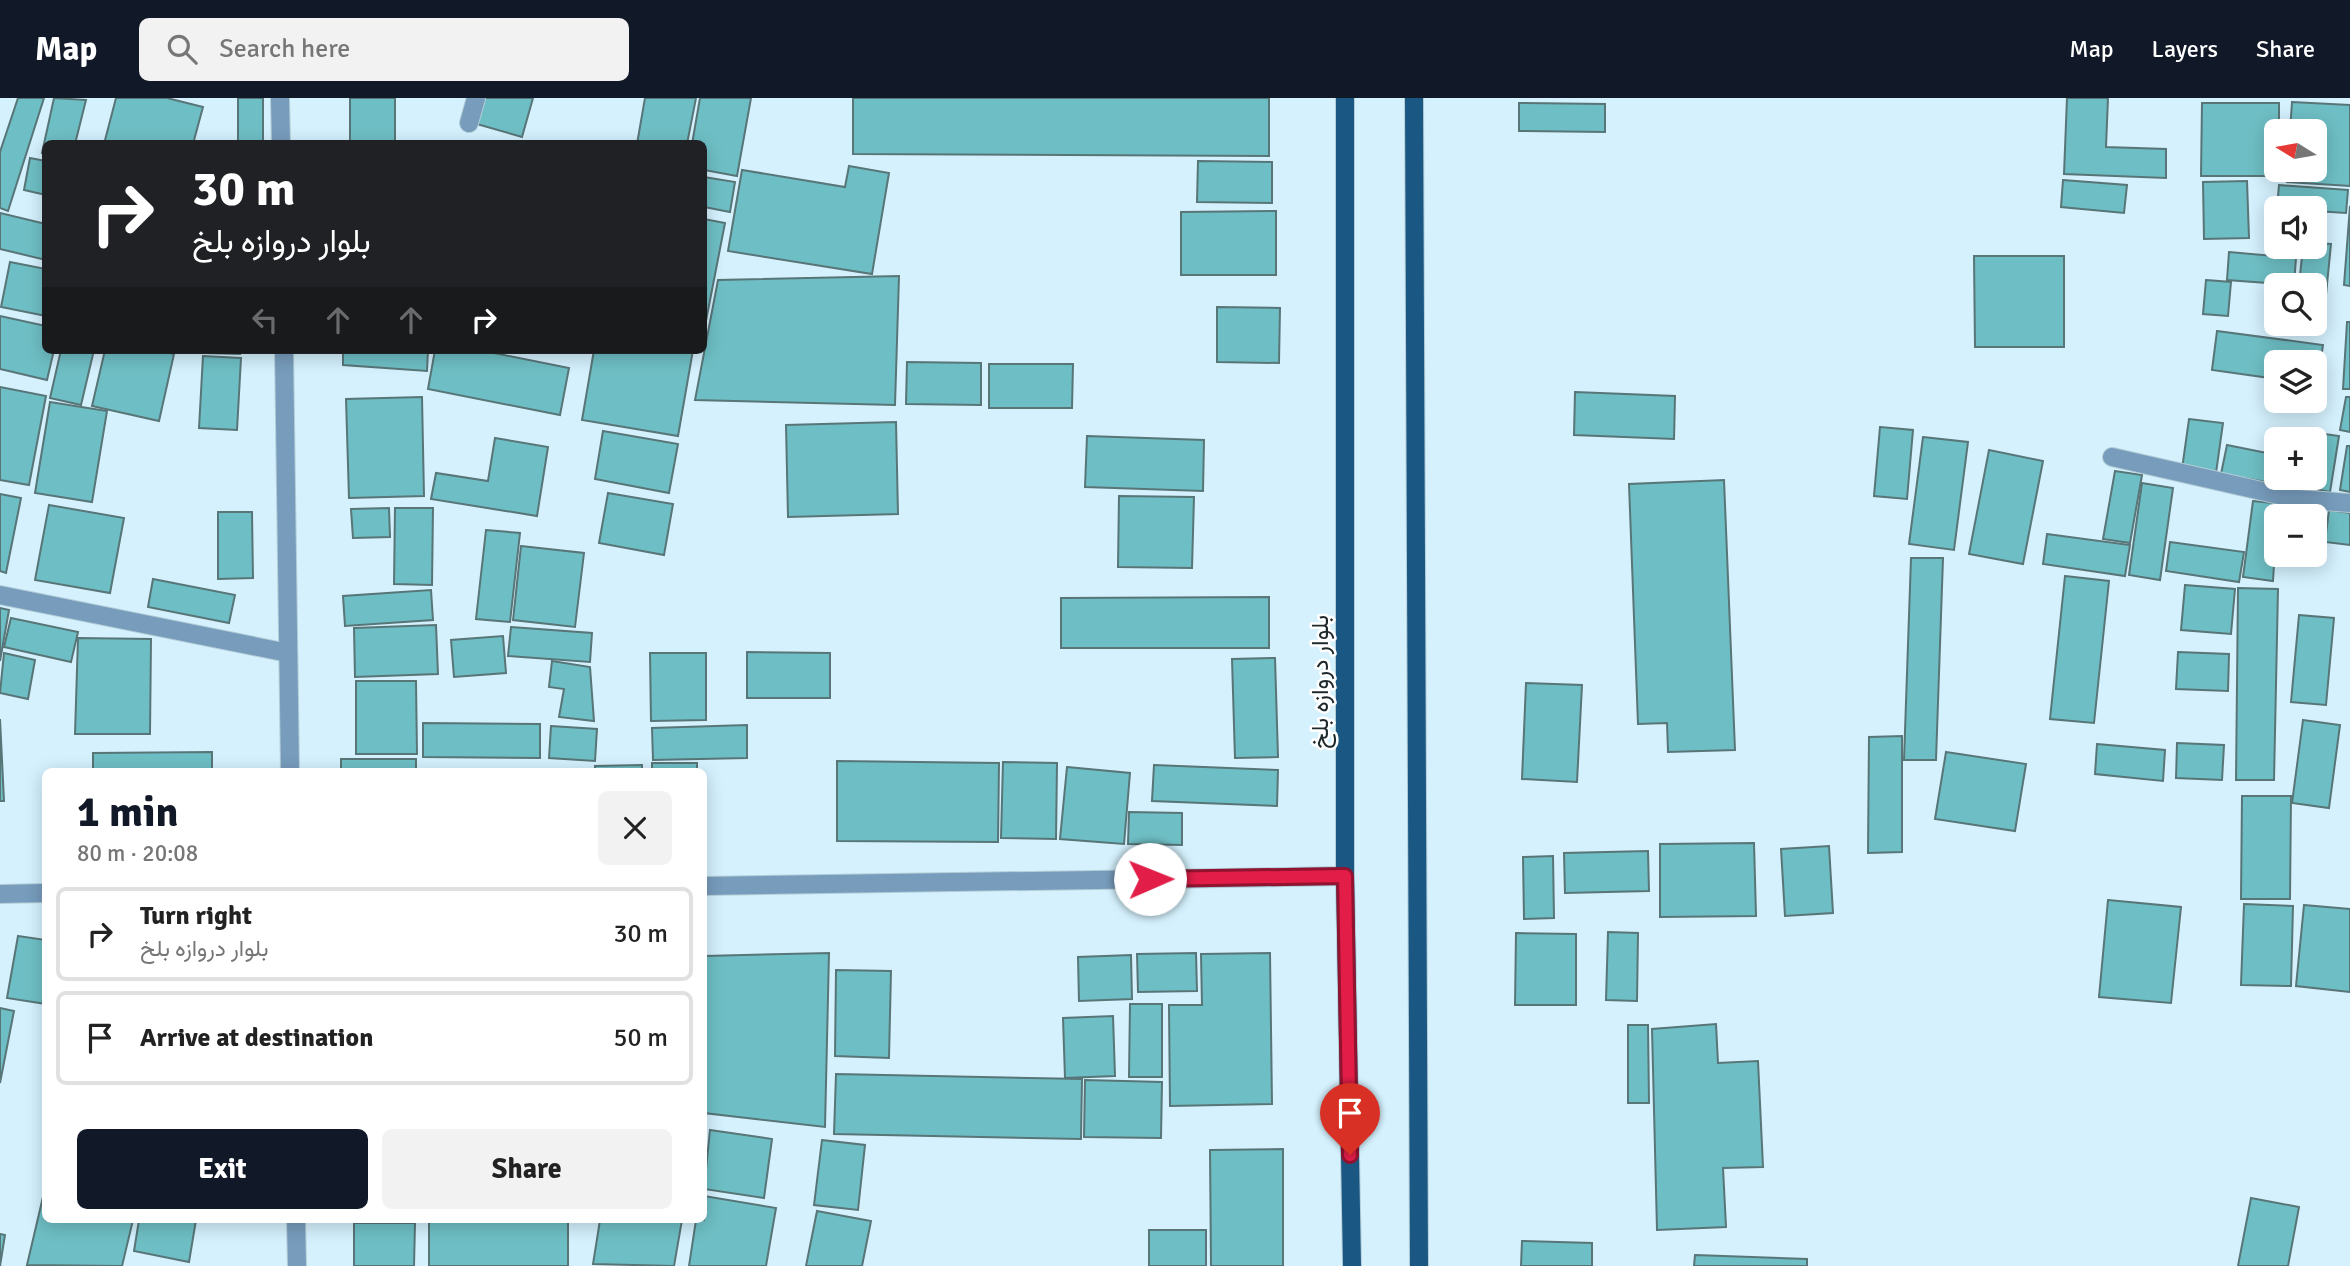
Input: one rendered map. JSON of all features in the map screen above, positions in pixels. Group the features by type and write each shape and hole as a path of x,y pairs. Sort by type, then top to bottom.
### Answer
{"main road":[{"name":"بلوار دروازه بلخ","path":"1345,98 1345,876 1352,1266"},
{"path":"1414,98 1419,1266"}],"street":[{"path":"280,98 281,140"},
{"path":"469,123 477,98"},
{"path":"284,354 290,768"},
{"path":"2112,457 2297,499 2350,503"},
{"path":"0,595 288,653"},
{"path":"707,886 1345,876"},
{"path":"0,894 42,893"},
{"path":"296,1223 297,1266"}],"building":[{"path":"18,98 44,98 8,211 0,208 0,152"},
{"path":"54,98 86,100 76,140 45,140"},
{"path":"116,98 167,98 203,107 194,140 105,140"},
{"path":"238,98 263,98 263,140 238,140"},
{"path":"350,98 395,98 395,140 350,140"},
{"path":"484,98 533,98 522,137 477,124"},
{"path":"645,98 696,98 688,140 638,140"},
{"path":"700,98 751,98 737,176 707,171 707,140 693,140"},
{"path":"853,98 1269,98 1269,156 853,154"},
{"path":"2067,98 2108,98 2106,147 2166,149 2166,178 2064,174"},
{"path":"2292,102 2350,105 2350,186 2287,182 2328,182 2328,119 2291,119"},
{"path":"1519,103 1605,104 1605,132 1519,131"},
{"path":"2202,103 2279,103 2279,119 2264,119 2264,176 2201,176"},
{"path":"30,158 42,160 42,194 24,190"},
{"path":"1198,161 1272,162 1272,203 1197,202"},
{"path":"849,166 889,173 872,274 728,251 742,170 845,187"},
{"path":"707,177 735,182 730,212 707,208"},
{"path":"2063,180 2127,185 2124,213 2061,207"},
{"path":"2247,181 2249,238 2204,239 2203,182"},
{"path":"2279,185 2348,190 2346,213 2327,212 2327,196 2278,196"},
{"path":"2350,206 2350,286 2344,285"},
{"path":"1276,211 1276,275 1181,275 1181,212"},
{"path":"0,213 42,223 42,259 0,249"},
{"path":"707,220 725,223 707,316"},
{"path":"2327,244 2331,244 2327,284 2327,273 2300,273 2302,259 2327,259"},
{"path":"2229,252 2264,255 2264,259 2296,259 2295,273 2264,273 2264,283 2227,280"},
{"path":"1974,256 2064,256 2064,347 1975,347"},
{"path":"10,262 42,268 42,315 1,307"},
{"path":"899,276 895,405 695,400 704,354 707,354 707,337 718,280"},
{"path":"2206,280 2231,282 2228,316 2203,314"},
{"path":"1217,307 1280,308 1279,363 1217,362"},
{"path":"0,316 42,325 42,354 53,354 47,380 0,369"},
{"path":"2347,322 2350,322 2350,389 2343,389"},
{"path":"2217,331 2323,345 2322,350 2264,350 2264,377 2212,370"},
{"path":"60,354 93,354 81,405 50,398"},
{"path":"104,354 174,354 159,421 92,406"},
{"path":"343,354 428,354 427,371 343,365"},
{"path":"434,354 499,354 569,368 560,415 428,389"},
{"path":"593,354 692,354 678,436 582,420"},
{"path":"203,356 241,358 237,430 199,428"},
{"path":"907,362 981,363 981,405 906,404"},
{"path":"989,364 1073,364 1072,408 989,408"},
{"path":"0,387 46,396 29,485 0,480"},
{"path":"1575,392 1675,396 1674,439 1574,435"},
{"path":"422,397 424,496 349,498 346,399"},
{"path":"2346,397 2350,397 2350,432 2340,430"},
{"path":"50,402 107,411 92,502 35,493"},
{"path":"2189,419 2223,423 2216,473 2182,469"},
{"path":"896,422 898,514 788,517 786,425"},
{"path":"1880,427 1913,430 1907,499 1874,496"},
{"path":"603,431 678,444 669,493 595,479"},
{"path":"2327,434 2339,436 2330,492 2320,490 2327,490"},
{"path":"1087,436 1204,440 1203,491 1085,487"},
{"path":"1923,437 1968,442 1954,550 1909,544"},
{"path":"495,438 548,447 537,516 431,499 436,473 488,481"},
{"path":"2227,445 2264,452 2264,482 2221,474"},
{"path":"2347,446 2350,446 2350,492 2340,490"},
{"path":"1989,450 2043,461 2023,564 1969,554"},
{"path":"2115,471 2142,475 2130,543 2103,539"},
{"path":"1724,480 1735,750 1668,752 1667,723 1638,724 1629,484"},
{"path":"2142,483 2173,488 2160,580 2129,575"},
{"path":"608,493 673,504 664,555 599,543"},
{"path":"0,494 21,498 6,573 0,571"},
{"path":"1119,496 1194,497 1192,568 1118,567"},
{"path":"2253,501 2283,504 2264,504 2264,567 2274,567 2273,581 2243,577"},
{"path":"49,505 124,518 110,593 35,580"},
{"path":"389,508 390,537 353,538 351,509"},
{"path":"395,508 433,508 432,585 394,584"},
{"path":"2329,510 2350,513 2350,545 2327,542"},
{"path":"218,512 252,512 253,578 218,579"},
{"path":"486,530 520,533 510,622 476,619"},
{"path":"2047,534 2130,545 2125,576 2043,564"},
{"path":"2170,542 2244,552 2239,582 2166,571"},
{"path":"521,546 584,553 575,627 513,620"},
{"path":"1911,558 1943,558 1936,760 1904,760"},
{"path":"2065,576 2109,581 2094,723 2050,719"},
{"path":"153,579 235,595 229,623 148,607"},
{"path":"2185,585 2235,589 2231,634 2181,630"},
{"path":"2238,588 2278,589 2274,780 2236,780"},
{"path":"431,590 433,620 345,626 343,596"},
{"path":"1269,597 1269,648 1061,648 1061,598"},
{"path":"0,608 9,610 0,661"},
{"path":"2299,615 2334,618 2326,705 2291,702"},
{"path":"11,618 78,632 71,662 4,647"},
{"path":"436,625 438,674 355,677 354,628"},
{"path":"511,627 592,633 590,662 508,656"},
{"path":"503,636 506,673 454,677 451,640"},
{"path":"78,638 151,639 150,734 75,734"},
{"path":"747,652 830,653 830,698 747,698"},
{"path":"2178,652 2229,654 2228,691 2176,689"},
{"path":"4,653 35,660 28,699 0,693"},
{"path":"650,653 706,653 706,720 651,721"},
{"path":"1275,658 1278,757 1235,758 1232,659"},
{"path":"552,661 590,667 594,721 559,717 564,689 549,687"},
{"path":"356,681 416,681 417,754 356,754"},
{"path":"1526,683 1582,685 1577,782 1522,779"},
{"path":"0,719 4,801 0,801"},
{"path":"2303,720 2340,725 2329,808 2292,803"},
{"path":"423,723 540,724 540,758 423,757"},
{"path":"747,725 747,758 653,760 652,728"},
{"path":"551,726 597,729 595,761 549,758"},
{"path":"1902,736 1902,852 1868,853 1869,737"},
{"path":"2177,743 2224,745 2222,780 2176,778"},
{"path":"2097,744 2165,750 2163,781 2095,774"},
{"path":"212,752 212,768 93,768 93,753"},
{"path":"1946,752 2026,764 2015,831 1935,819"},
{"path":"341,759 416,759 416,768 341,768"},
{"path":"837,761 999,763 998,842 837,841"},
{"path":"1003,762 1057,763 1056,839 1001,838"},
{"path":"652,763 697,763 697,768 652,768"},
{"path":"642,765 642,768 595,768"},
{"path":"1154,765 1278,770 1277,806 1152,801"},
{"path":"1067,767 1130,773 1124,844 1060,839"},
{"path":"2242,796 2291,796 2290,899 2241,899"},
{"path":"1129,812 1182,813 1182,845 1128,844"},
{"path":"1754,843 1756,916 1660,917 1660,844"},
{"path":"1829,846 1833,913 1785,916 1781,849"},
{"path":"1648,851 1649,891 1565,893 1564,853"},
{"path":"1553,856 1554,918 1524,919 1523,857"},
{"path":"2108,900 2181,907 2171,1003 2099,997"},
{"path":"2244,904 2293,906 2291,986 2241,985"},
{"path":"2304,905 2350,909 2350,992 2296,986"},
{"path":"1608,932 1638,933 1637,1001 1606,1000"},
{"path":"1516,933 1576,934 1576,1005 1515,1005"},
{"path":"18,936 42,939 42,1003 7,998"},
{"path":"829,953 825,1127 707,1113 707,956"},
{"path":"1196,953 1197,991 1138,992 1137,954"},
{"path":"1270,953 1272,1104 1170,1106 1169,1005 1202,1005 1201,954"},
{"path":"1131,955 1132,999 1079,1001 1078,957"},
{"path":"836,970 891,971 889,1058 835,1056"},
{"path":"1130,1004 1162,1004 1162,1077 1129,1077"},
{"path":"0,1008 14,1011 0,1083"},
{"path":"1113,1016 1115,1076 1065,1078 1063,1018"},
{"path":"1716,1024 1718,1063 1758,1061 1763,1167 1723,1168 1726,1227 1657,1230 1652,1029"},
{"path":"1628,1025 1648,1025 1649,1103 1628,1103"},
{"path":"836,1074 1082,1079 1081,1139 834,1134"},
{"path":"1085,1080 1162,1082 1161,1138 1084,1137"},
{"path":"710,1130 772,1139 764,1198 707,1189"},
{"path":"822,1140 865,1145 858,1210 814,1205"},
{"path":"1283,1149 1283,1266 1211,1266 1210,1150"},
{"path":"707,1196 776,1208 766,1266 689,1266 696,1223 707,1223"},
{"path":"2251,1198 2299,1207 2288,1266 2238,1266"},
{"path":"42,1201 42,1223 132,1223 122,1266 27,1265"},
{"path":"817,1211 871,1221 862,1266 806,1266"},
{"path":"139,1223 196,1223 189,1262 134,1251"},
{"path":"354,1223 415,1223 414,1266 354,1266"},
{"path":"429,1223 568,1223 568,1266 429,1266"},
{"path":"600,1223 681,1223 674,1266 593,1264"},
{"path":"1149,1230 1206,1230 1206,1266 1149,1266"},
{"path":"0,1234 5,1235 0,1266"},
{"path":"1522,1241 1592,1243 1592,1266 1521,1266"},
{"path":"1695,1255 1807,1259 1807,1266 1694,1266"}],"route":[{"path":"1150,879 1345,876 1350,1155"}]}
